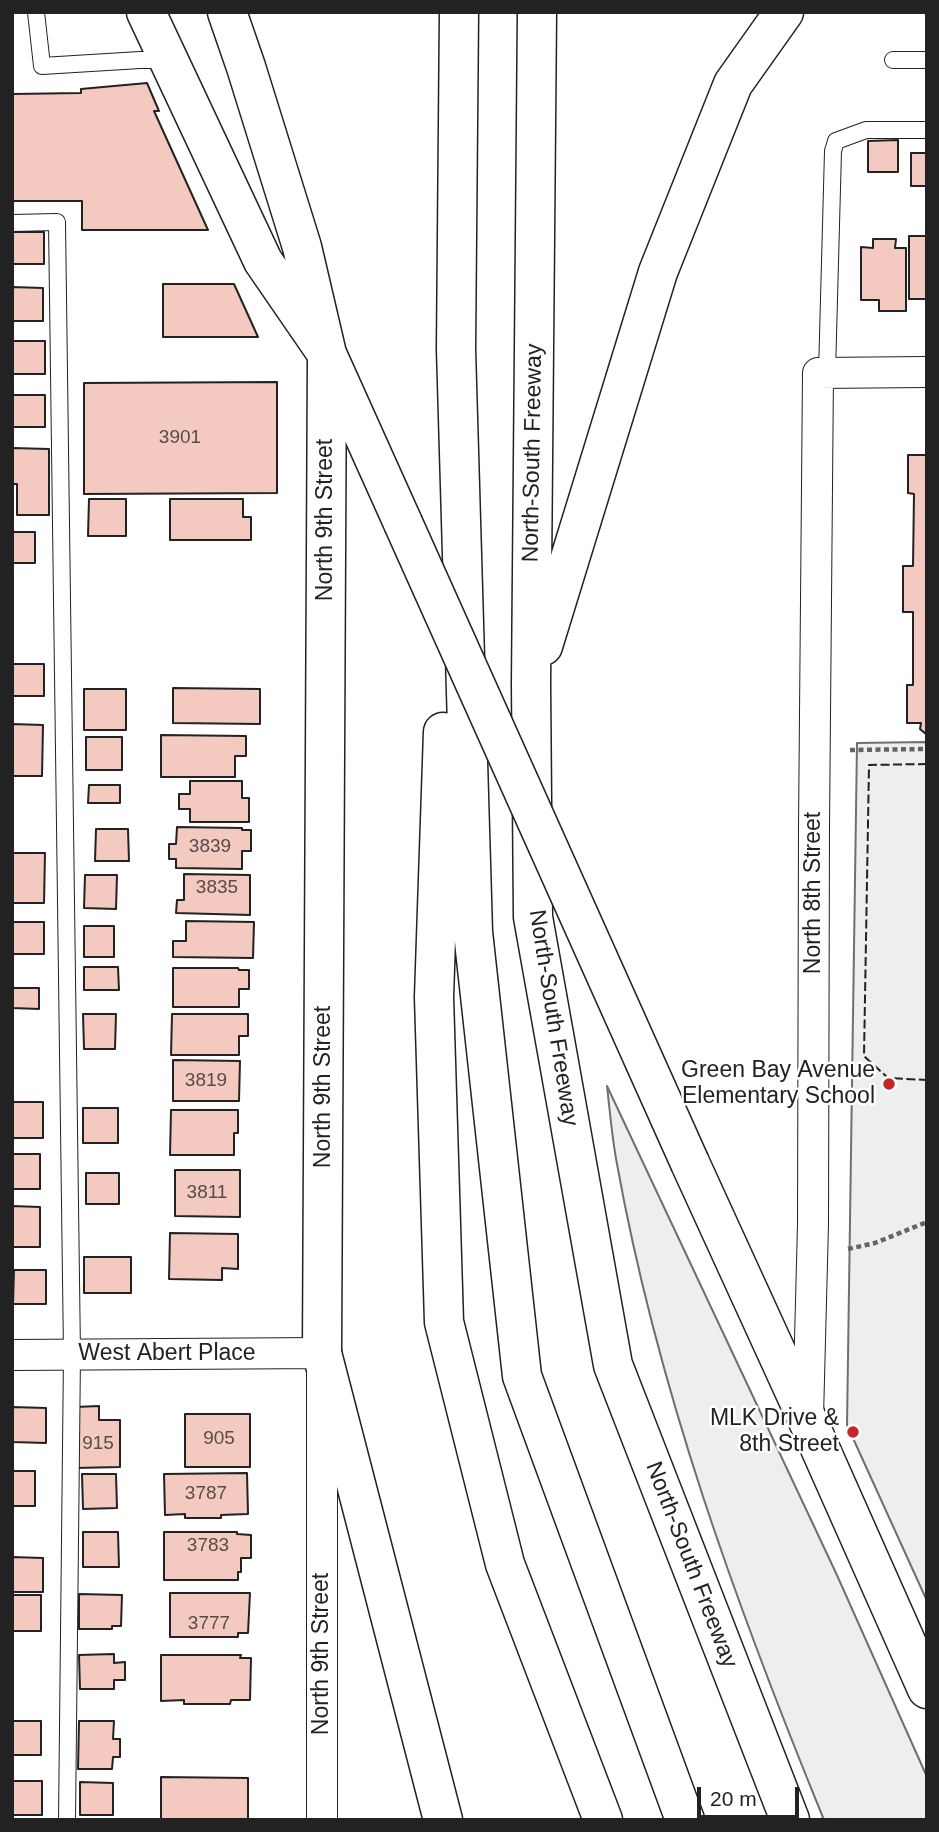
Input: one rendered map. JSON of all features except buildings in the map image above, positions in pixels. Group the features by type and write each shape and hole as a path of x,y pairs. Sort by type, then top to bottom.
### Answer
{"main road":[{"path":"146,12 263,261 327,354 927,1689"},
{"path":"227,12 302,247 327,354"},
{"path":"459,12 456,349 435,997 444,1322 505,1564 603,1820"},
{"name":"North-South Freeway","path":"537,12 531,684 533,917 613,1365 790,1820"},
{"path":"531,684 658,272 733,84 784,12"},
{"path":"456,349 472,932 523,1376 685,1820"},
{"name":"North 9th Street","path":"323,1353 327,354"},
{"path":"323,1353 443,1820"}],"street":[{"path":"827,373 927,372"},
{"name":"North 8th Street","path":"808,1421 813,1224 818,373 827,373"},
{"name":"West Abert Place","path":"12,1355 323,1353"},
{"name":"North 9th Street","path":"322,1820 323,1353"}],"lane":[{"path":"36,12 42,66 170,60"},
{"path":"893,60 927,60"},
{"path":"827,373 833,151 836,141 866,131 927,130"},
{"path":"12,223 57,222 72,1354 67,1820"}],"path":[{"path":"850,750 927,750"},
{"path":"848,1249 875,1243 927,1222"}],"shaded area":[{"name":"Green Bay Avenue Elementary School","path":"927,742 927,1601 847,1425 857,743"},
{"path":"607,1086 836,1573 927,1777 927,1820 824,1820 731,1579 678,1415 634,1249 615,1154"}],"fence":[{"path":"927,764 869,765 864,1056 888,1078 927,1080"}],"place":[{"name":"Green Bay Avenue Elementary School","path":"889,1084"},
{"name":"MLK Drive & 8th Street","path":"853,1432"}]}
